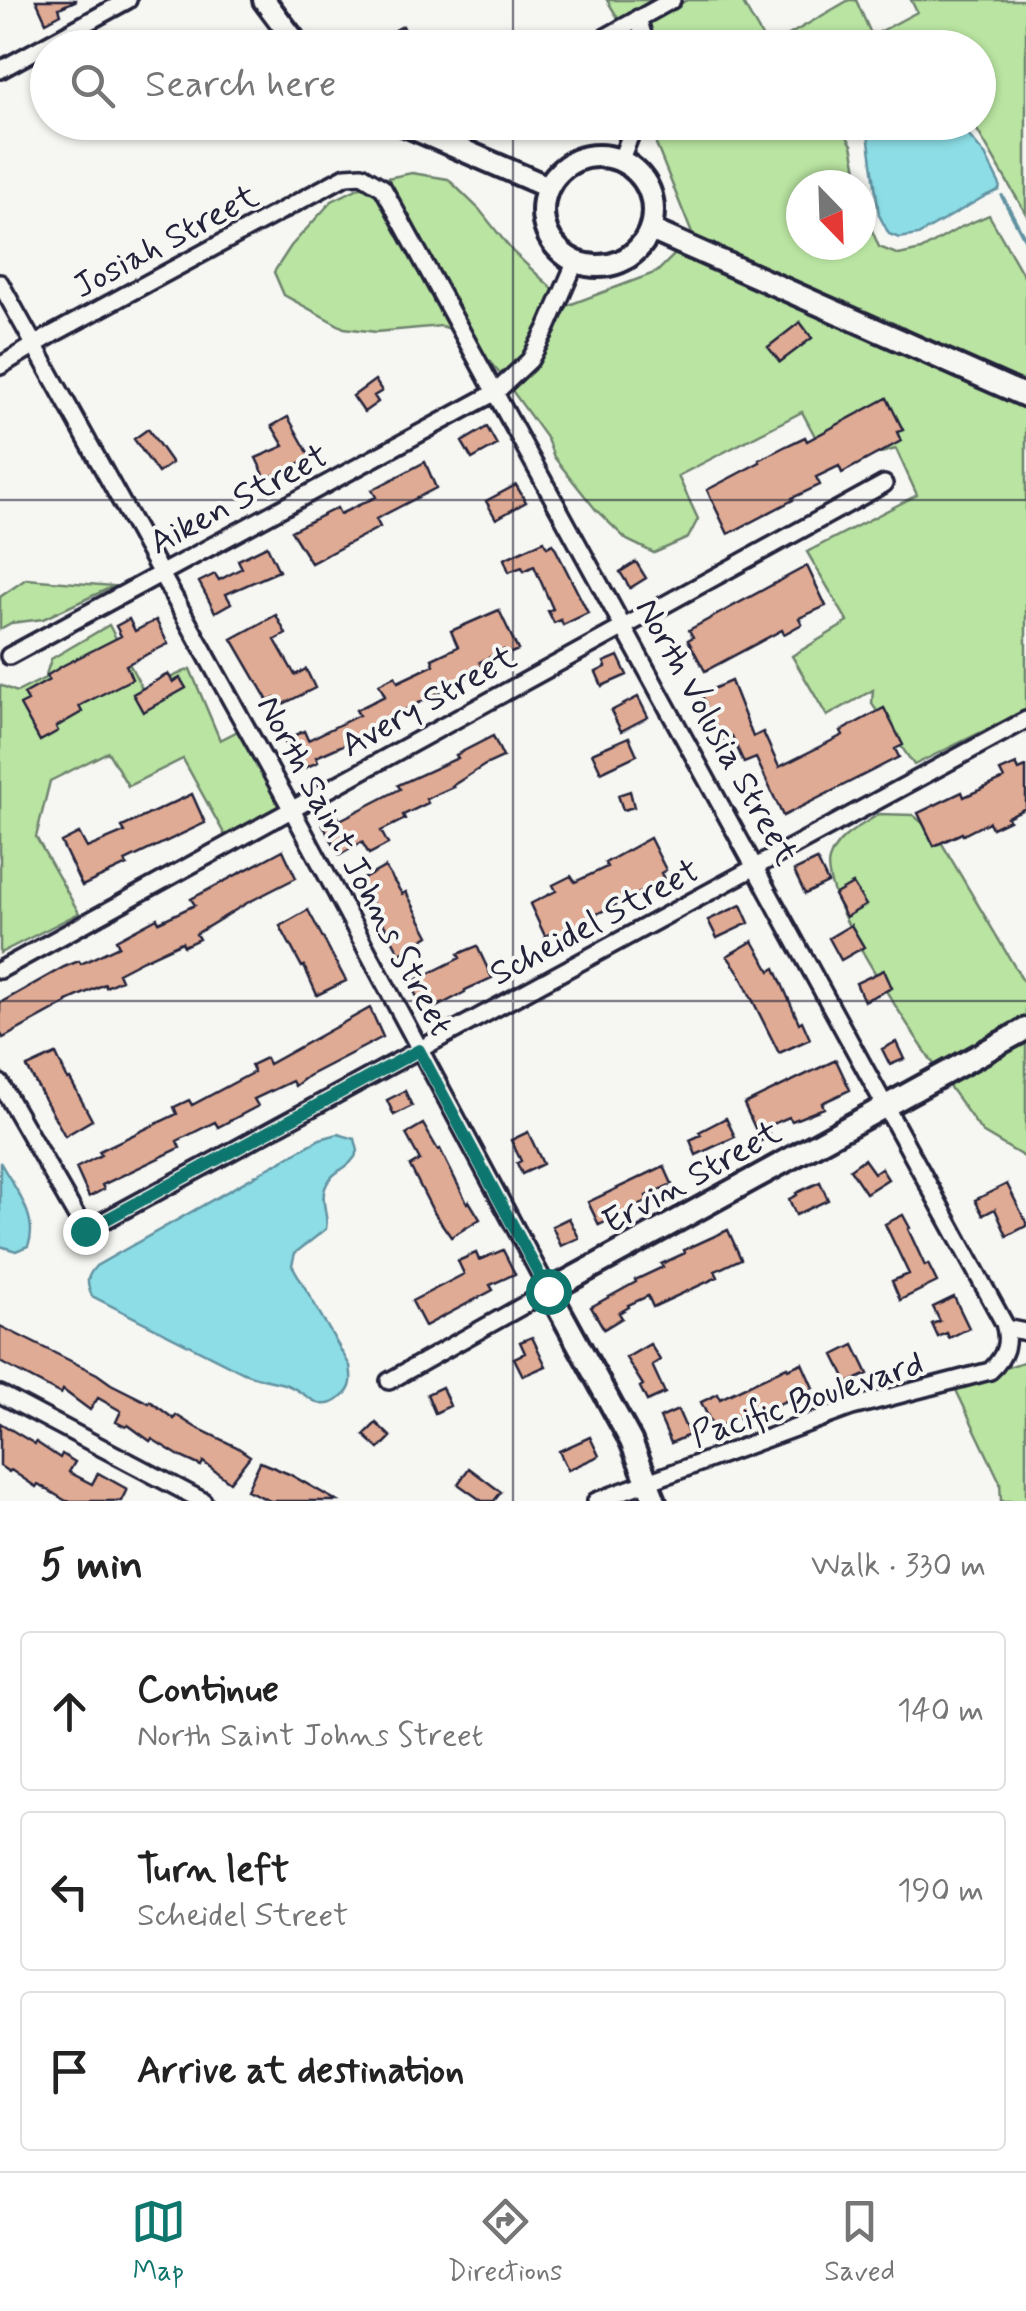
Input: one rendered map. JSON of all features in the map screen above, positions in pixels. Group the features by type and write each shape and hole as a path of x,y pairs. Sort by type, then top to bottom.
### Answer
{"street":[{"path":"73,30 128,0"},
{"path":"264,0 286,30"},
{"path":"617,30 672,0"},
{"path":"638,18 642,30"},
{"path":"0,70 30,54"},
{"path":"440,140 548,187"},
{"path":"620,161 629,140"},
{"path":"599,156 620,161 640,175 649,190 650,230 638,250 624,259 590,265 576,261 564,254 547,231 544,208 548,187 561,168 576,160 599,156"},
{"name":"Josiah Street","path":"0,366 346,176 362,175"},
{"name":"North Volusia Street","path":"362,175 383,188 1006,1328"},
{"path":"650,230 1026,396"},
{"name":"Aiken Street","path":"9,656 496,392 530,360 576,261"},
{"name":"North Saint Johns Street","path":"0,283 292,810 631,1441 652,1491"},
{"name":"Avery Street","path":"0,970 884,484"},
{"name":"Scheidel Street","path":"0,1084 85,1231 1026,720"},
{"name":"Ervin Street","path":"389,1382 1026,1028"},
{"path":"1006,1328 1026,1332"},
{"name":"Pacific Boulevard","path":"596,1501 652,1491 852,1408 990,1371 1005,1352 1006,1328"},
{"path":"0,1394 203,1501"}],"green space":[{"path":"607,0 656,0 619,20"},
{"path":"687,0 741,0 758,30 649,30 647,23"},
{"path":"849,0 856,0 869,30 797,30"},
{"path":"911,0 1026,0 1026,214 983,140 996,140 996,30 883,30 917,12"},
{"path":"656,140 849,140 857,170 786,170 786,260 876,260 876,240 879,247 899,255 921,250 989,215 1026,280 1026,388 689,240 693,236"},
{"path":"412,173 448,179 479,209 513,252 555,291 524,355 502,376 482,353 389,184 382,179"},
{"path":"365,185 379,193 454,330 441,326 376,332 344,328 284,295 274,272 291,246 332,201"},
{"path":"678,251 1026,404 1026,710 914,765 872,704 873,690 827,716 792,656 848,622 807,552 917,495 896,449 831,466 802,412 678,476 698,519 688,538 654,553 627,540 596,510 554,457 547,439 511,389 537,360 566,302 569,305 657,272"},
{"path":"26,579 114,586 43,619 11,623 0,629 0,597"},
{"path":"109,625 143,690 190,669 220,740 240,730 282,806 226,837 183,759 128,786 108,752 50,781 36,837 79,913 0,953 0,685 17,692 45,678 51,659"},
{"path":"879,814 913,815 937,835 1026,986 1026,1020 937,1069 852,933 830,878 829,860 837,845"},
{"path":"1026,1038 1026,1158 982,1132 946,1082"},
{"path":"1026,1361 1026,1501 1001,1501 1000,1482 956,1390 992,1379 1005,1368"}],"water":[{"path":"869,140 972,140 985,155 999,190 918,235 899,238 889,234 879,215 876,170"},
{"path":"338,1134 355,1139 358,1151 325,1188 326,1229 295,1253 292,1265 350,1366 350,1386 334,1402 319,1403 292,1387 244,1373 92,1296 88,1280 96,1266 320,1139"},
{"path":"0,1162 31,1224 28,1246 16,1251 0,1246"}],"building":[{"path":"36,0 77,0 59,8 61,14 46,22"},
{"path":"800,322 812,338 780,362 768,347"},
{"path":"375,380 382,391 374,396 378,402 364,412 353,396"},
{"path":"887,398 903,430 897,432 901,441 842,473 839,466 816,477 820,485 728,534 707,490 786,446 805,437 807,441"},
{"path":"288,417 311,458 266,479 256,458 284,446 272,426"},
{"path":"487,427 497,445 472,459 462,442"},
{"path":"148,429 172,463 158,473 134,439"},
{"path":"425,462 436,488 376,519 380,527 311,563 291,531 337,508 340,514 376,497 372,490"},
{"path":"516,485 526,502 496,519 486,501"},
{"path":"544,541 547,547 553,544 588,613 563,625 561,620 554,623 548,611 553,609 534,566 509,572 504,559"},
{"path":"267,546 279,571 226,594 231,603 215,612 199,582 215,574 219,580 242,568 238,560"},
{"path":"636,562 646,578 630,588 620,572"},
{"path":"807,566 826,606 799,618 802,624 784,634 782,630 705,671 688,640 693,637 689,630"},
{"path":"499,610 518,650 506,655 504,650 480,662 484,670 375,725 377,730 316,757 318,762 298,771 284,740 304,731 308,740 359,715 356,710 385,696 379,684 395,676 398,682 434,665 432,659 458,647 451,631"},
{"path":"276,615 286,634 275,640 295,675 306,669 315,688 279,706 275,698 268,701 232,639"},
{"path":"129,619 135,631 156,620 168,644 126,665 132,679 79,706 82,712 40,741 20,705 28,701 24,694 49,680 46,676 64,665 121,636 116,626"},
{"path":"618,656 627,675 602,686 596,672 606,667 604,662"},
{"path":"168,674 173,682 180,678 186,688 143,712 133,694"},
{"path":"731,681 753,737 763,732 779,767 843,735 841,731 884,708 903,745 895,749 899,757 783,816 756,758 744,763 732,736 722,740 702,706 706,704 701,694"},
{"path":"638,697 648,717 621,731 611,711"},
{"path":"493,736 503,757 426,799 428,803 381,831 388,844 369,854 362,842 340,855 323,825 400,789 398,785 458,758 456,755"},
{"path":"629,737 637,755 601,772 592,753"},
{"path":"1016,764 1019,770 1026,767 1026,808 992,828 989,822 934,846 918,813 962,792 964,797 1004,779 1000,771"},
{"path":"630,791 634,807 623,810 618,795"},
{"path":"192,794 205,823 82,886 61,842 79,833 87,848 125,832 122,827"},
{"path":"650,838 666,870 661,873 665,881 584,920 586,924 556,939 553,932 545,936 530,904 556,891 553,885 571,876 575,882 607,867 605,863"},
{"path":"283,850 296,878 196,934 199,939 184,946 182,942 143,960 118,973 121,980 67,1001 3,1038 0,1003 64,967 79,961 81,964 119,946 116,940 157,918 159,922 195,905 191,899"},
{"path":"817,860 828,883 805,894 794,871"},
{"path":"385,867 402,894 406,892 429,936 400,954 360,881"},
{"path":"853,884 866,905 846,917 834,895"},
{"path":"741,905 749,923 717,938 708,920"},
{"path":"308,910 346,981 317,995 280,926"},
{"path":"851,925 864,947 841,960 829,938"},
{"path":"753,941 770,971 775,968 810,1039 779,1053 727,956"},
{"path":"477,946 492,978 425,1013 410,983"},
{"path":"884,970 892,988 864,1001 856,983"},
{"path":"370,1008 383,1037 295,1086 292,1081 254,1099 258,1106 218,1127 215,1122 177,1141 180,1148 102,1185 104,1189 89,1197 76,1168 101,1155 99,1151 177,1114 174,1107 189,1100 192,1105 254,1072 251,1065 266,1058 269,1064"},
{"path":"896,1042 904,1059 890,1065 882,1049"},
{"path":"56,1054 92,1120 65,1136 27,1067"},
{"path":"836,1060 850,1090 822,1103 824,1108 766,1127 770,1136 761,1141 744,1104"},
{"path":"405,1091 412,1106 394,1115 387,1100"},
{"path":"726,1118 735,1137 696,1155 690,1140"},
{"path":"423,1124 480,1219 451,1237 410,1166 420,1160 406,1134"},
{"path":"528,1132 543,1164 522,1174 517,1163 521,1161 511,1140"},
{"path":"864,1159 874,1173 881,1168 888,1179 866,1193 850,1169"},
{"path":"664,1166 672,1184 646,1196 648,1201 599,1225 588,1202"},
{"path":"820,1182 828,1200 796,1215 789,1199"},
{"path":"1007,1184 1026,1226 1007,1236 995,1209 983,1215 975,1200"},
{"path":"903,1215 925,1266 928,1264 937,1282 900,1300 892,1281 909,1274 885,1224"},
{"path":"569,1218 579,1238 561,1246 552,1226"},
{"path":"728,1230 741,1259 715,1271 718,1277 653,1307 648,1296 628,1305 619,1313 622,1318 604,1329 591,1307 663,1267 661,1264 685,1253 684,1250"},
{"path":"503,1250 515,1274 425,1326 412,1301 464,1274 458,1261 476,1253 479,1260"},
{"path":"954,1297 969,1328 949,1338 947,1333 938,1337 932,1324 940,1321 933,1307"},
{"path":"0,1326 250,1456 230,1482 203,1462 201,1466 181,1457 128,1425 116,1422 121,1411 98,1398 90,1410 63,1390 61,1394 0,1362"},
{"path":"532,1337 546,1366 523,1376 514,1358 525,1353 520,1342"},
{"path":"650,1344 660,1360 652,1365 665,1393 647,1401 640,1387 643,1385 626,1358"},
{"path":"854,1345 868,1374 848,1383 834,1355"},
{"path":"802,1363 813,1388 743,1421 741,1416 714,1429 701,1402 718,1394 720,1399"},
{"path":"442,1387 450,1406 435,1413 427,1394"},
{"path":"678,1410 689,1435 671,1443 660,1418"},
{"path":"0,1423 60,1458 62,1454 75,1462 69,1472 92,1484 98,1473 127,1489 121,1501 66,1501 9,1472 0,1466"},
{"path":"376,1423 391,1437 379,1449 364,1435"},
{"path":"590,1437 599,1456 568,1470 559,1451"},
{"path":"260,1462 337,1501 270,1501 247,1490"},
{"path":"469,1468 501,1492 494,1501 482,1501 458,1484"}],"waterway":[{"path":"1002,196 1026,241"}],"route":[{"path":"85,1231 419,1050 548,1291"}]}
